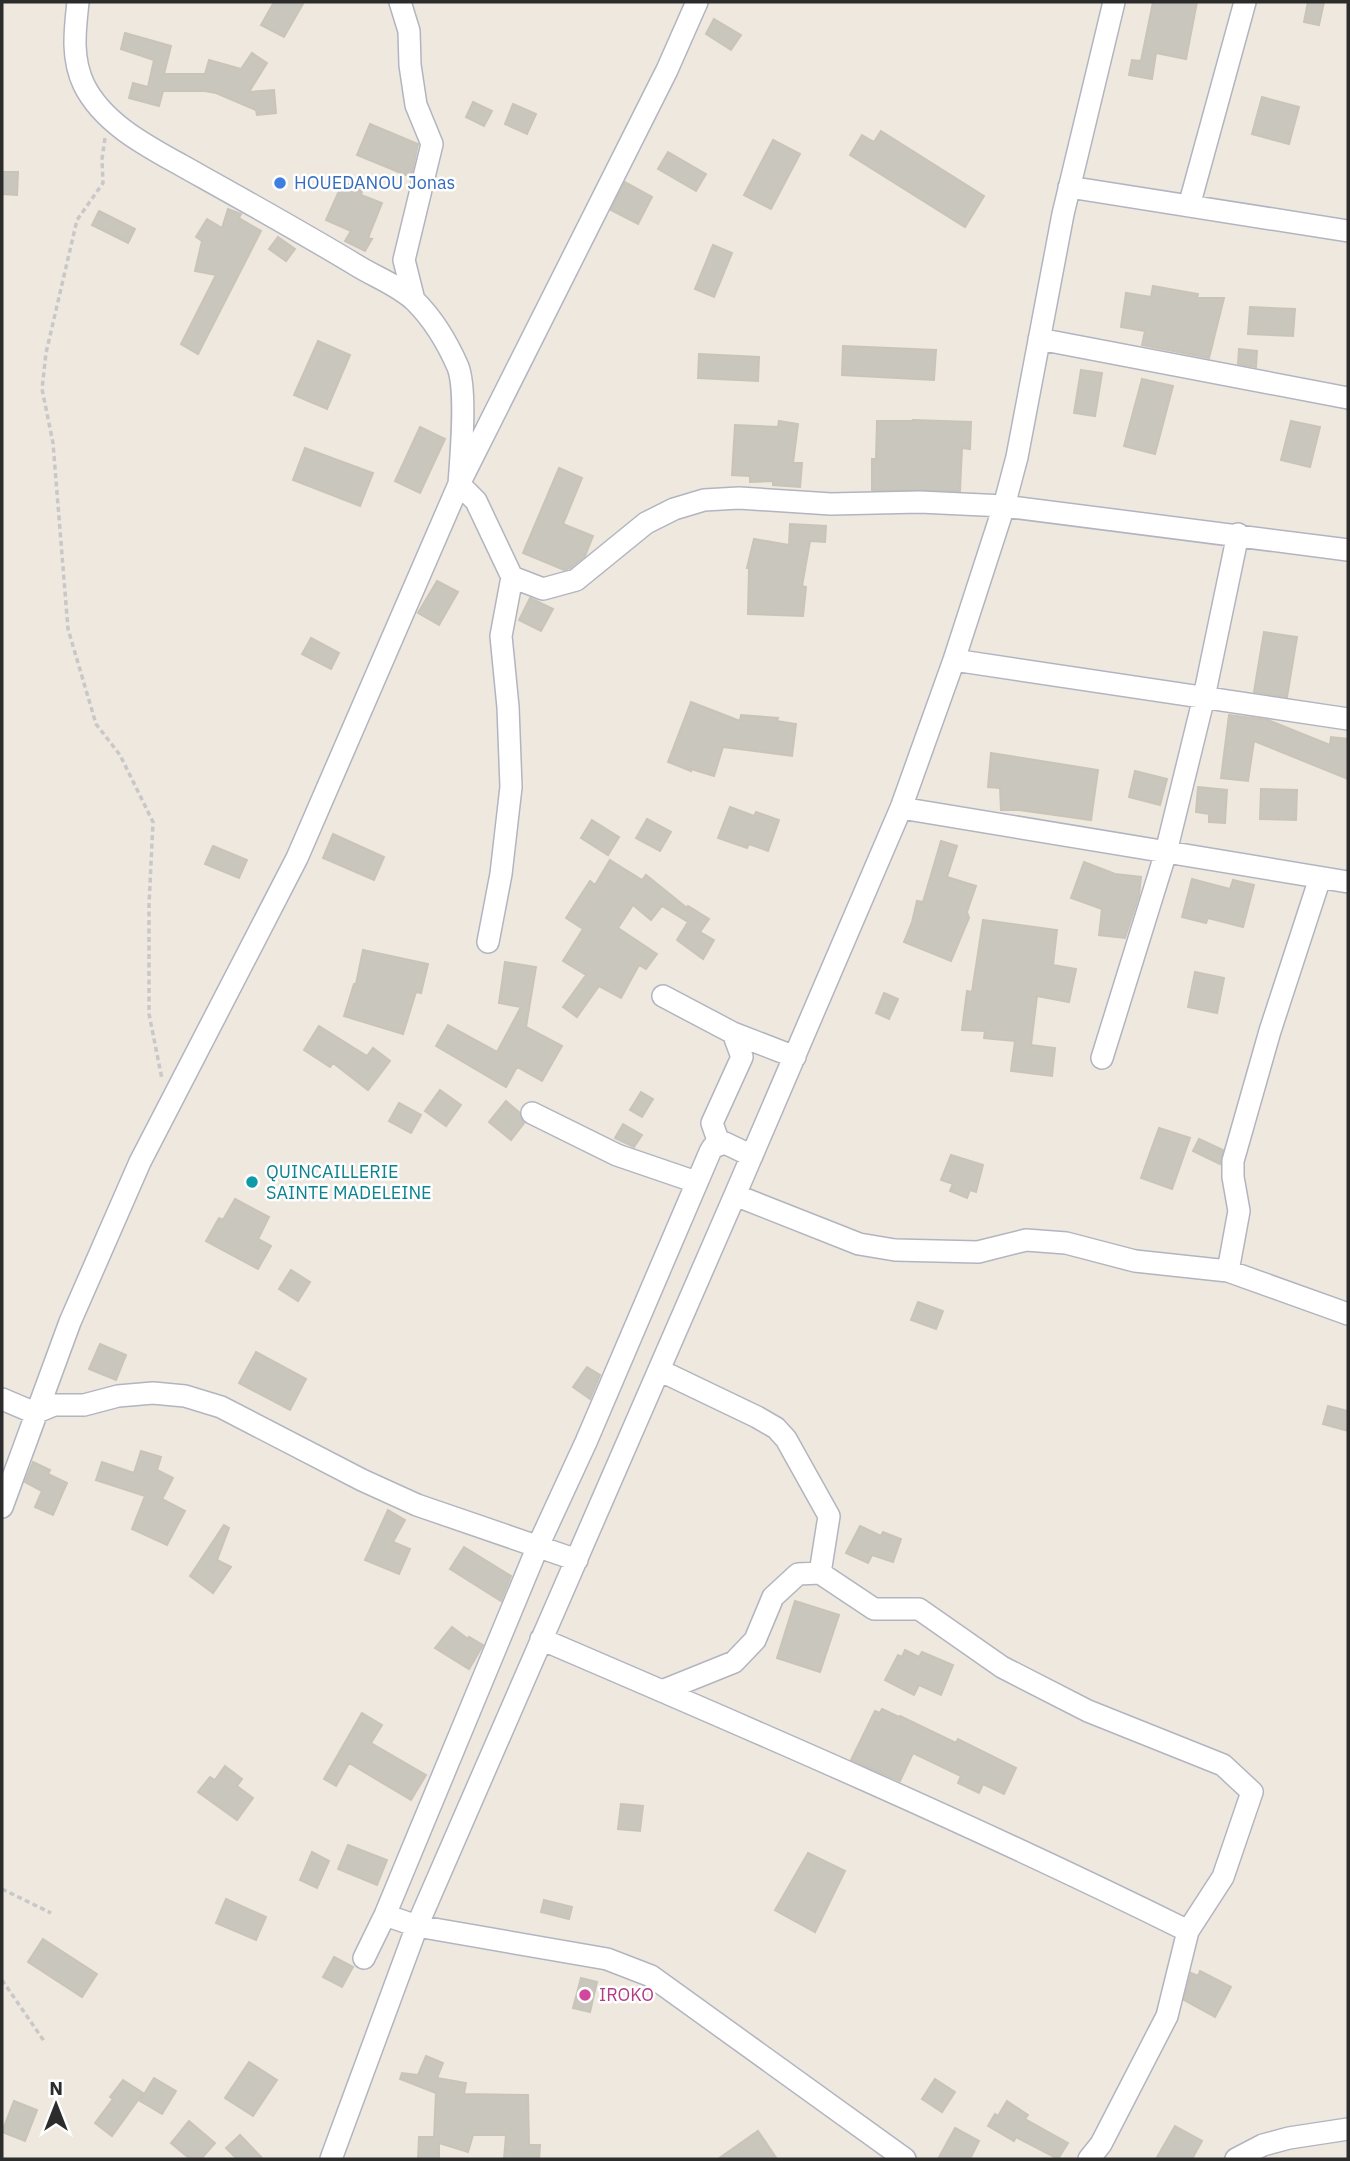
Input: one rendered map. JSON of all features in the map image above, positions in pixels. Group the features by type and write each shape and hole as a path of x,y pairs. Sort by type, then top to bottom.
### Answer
{"street":[{"path":"78,2 74,37 76,60 84,85 99,108 125,131 160,154 390,283 414,300 440,332 459,370 463,421 459,484 476,501 512,577 501,636 508,707 511,788 501,874 488,942"},
{"path":"400,2 410,32 410,65 415,105 432,144 404,260 414,300"},
{"path":"2,1507 70,1322 140,1162 297,858 459,484 667,70 697,2"},
{"path":"331,2159 417,1926 736,1195 901,808 954,660 1004,506 1017,457 1069,187 1114,2"},
{"path":"1189,206 1245,2"},
{"path":"1069,187 1348,231"},
{"path":"1039,340 1348,398"},
{"path":"512,577 543,589 576,580 646,523 674,509 704,500 739,498 831,504 920,502 1004,506 1348,550"},
{"path":"1102,1058 1166,852 1238,534"},
{"path":"954,660 1348,719"},
{"path":"901,808 1348,883"},
{"path":"1228,1271 1239,1211 1233,1161 1270,1031 1320,878"},
{"path":"663,996 733,1033 795,1057"},
{"path":"719,1143 712,1123 742,1056 733,1033"},
{"path":"532,1114 617,1156 696,1182"},
{"path":"364,1958 385,1915 538,1546 586,1442 696,1182 713,1147 719,1143 725,1143 752,1156"},
{"path":"736,1195 859,1244 895,1250 978,1252 1026,1240 1066,1243 1136,1261 1228,1271 1348,1314"},
{"path":"659,1370 735,1404 776,1428 786,1439 829,1516 820,1573"},
{"path":"2,1399 35,1413 54,1405 84,1405 118,1396 153,1393 185,1396 220,1407 362,1480 417,1505 577,1560"},
{"path":"662,1690 734,1662 755,1640 773,1597 798,1574 820,1573 874,1609 919,1609 1002,1667 1088,1711 1223,1765 1252,1792 1223,1877 1188,1931 1167,2016 1101,2144 1089,2159"},
{"path":"541,1639 1059,1867 1188,1931"},
{"path":"385,1915 417,1926 607,1959 651,1976 905,2159"},
{"path":"1236,2159 1263,2145 1289,2138 1348,2129"}],"path":[{"path":"108,116 102,159 103,183 77,220 46,353 43,389 53,443 68,629 96,724 120,755 153,822 149,905 149,1014 168,1108"},
{"path":"2,1889 51,1913"},
{"path":"2,1980 44,2041"}],"building":[{"path":"274,2 304,2 284,37 261,25"},
{"path":"1153,2 1197,2 1186,59 1156,53 1152,79 1129,75 1132,60 1141,61"},
{"path":"1308,2 1324,2 1319,25 1304,22"},
{"path":"714,19 741,35 731,50 706,34"},
{"path":"125,33 171,46 164,74 205,74 209,60 241,69 252,53 267,63 249,92 274,90 276,113 257,115 256,110 205,91 163,91 159,106 129,98 133,83 148,87 154,60 121,49"},
{"path":"1262,97 1299,107 1289,144 1252,134"},
{"path":"473,102 492,111 484,126 466,117"},
{"path":"513,104 536,114 527,134 505,124"},
{"path":"370,124 418,144 411,177 357,155"},
{"path":"881,131 984,196 965,227 850,155 862,135 874,142"},
{"path":"773,140 800,154 771,209 744,195"},
{"path":"668,152 706,174 696,191 658,169"},
{"path":"2,172 18,172 17,195 2,194"},
{"path":"343,182 362,191 361,195 382,203 368,238 372,239 365,251 345,241 351,231 326,220"},
{"path":"625,182 652,197 638,224 611,210"},
{"path":"228,209 241,214 239,218 261,231 198,354 181,344 216,275 195,271 202,241 196,237 207,219 222,228"},
{"path":"99,211 135,229 128,243 92,225"},
{"path":"278,237 295,249 286,261 269,249"},
{"path":"713,245 732,253 714,297 695,289"},
{"path":"1153,286 1198,294 1197,298 1224,298 1209,358 1142,345 1145,331 1121,327 1126,293 1151,297"},
{"path":"1250,307 1295,309 1293,336 1248,334"},
{"path":"318,341 350,355 327,409 294,395"},
{"path":"843,346 936,350 934,380 842,375"},
{"path":"1239,349 1257,351 1256,367 1238,364"},
{"path":"699,354 759,357 758,381 698,378"},
{"path":"1081,370 1102,373 1095,416 1074,413"},
{"path":"1142,379 1173,386 1155,454 1124,446"},
{"path":"779,421 798,424 793,463 802,463 800,487 773,485 773,481 750,482 750,476 732,475 735,425 778,427"},
{"path":"877,421 971,422 970,449 962,448 960,491 872,490 872,459 876,459"},
{"path":"1291,421 1320,427 1310,467 1281,460"},
{"path":"420,427 445,439 420,493 395,481"},
{"path":"305,448 373,473 360,506 293,480"},
{"path":"559,468 582,478 563,524 593,536 585,556 564,570 523,553"},
{"path":"790,524 826,526 825,542 810,541 802,586 806,587 803,616 748,614 747,568 754,539 789,545"},
{"path":"437,581 458,592 439,625 418,613"},
{"path":"530,598 553,609 541,631 519,620"},
{"path":"1264,632 1297,637 1287,697 1254,692"},
{"path":"311,638 339,653 331,669 302,654"},
{"path":"691,702 740,721 741,715 778,718 777,721 796,724 792,756 723,747 714,776 668,762"},
{"path":"1229,715 1268,720 1330,745 1331,737 1348,739 1348,779 1254,741 1248,781 1221,778"},
{"path":"991,753 1098,770 1091,820 1001,810 1000,788 988,787"},
{"path":"1135,771 1167,779 1160,805 1129,797"},
{"path":"1198,787 1227,790 1225,823 1209,822 1209,814 1196,812"},
{"path":"1261,789 1297,790 1296,820 1260,819"},
{"path":"730,807 754,816 756,812 779,820 768,851 749,844 747,848 718,838"},
{"path":"647,819 671,832 660,851 636,838"},
{"path":"592,820 619,837 608,855 581,838"},
{"path":"333,834 384,857 374,880 323,858"},
{"path":"941,841 957,846 947,877 976,886 967,912 969,918 951,961 904,942 917,901 923,902"},
{"path":"213,846 247,860 239,878 205,864"},
{"path":"610,860 642,880 646,875 687,908 688,906 709,919 700,932 714,940 703,959 677,940 688,922 662,906 651,920 633,905 618,928 657,954 646,969 639,965 621,998 599,986 577,1017 563,1007 586,975 563,961 583,929 566,918 590,881 595,885"},
{"path":"1084,862 1115,874 1141,877 1139,895 1125,938 1099,935 1102,909 1071,898"},
{"path":"1192,879 1230,889 1233,880 1254,885 1243,927 1208,918 1206,923 1182,917"},
{"path":"983,920 1057,930 1053,965 1076,969 1069,1002 1037,996 1031,1045 1055,1048 1052,1076 1011,1071 1015,1041 984,1038 985,1031 962,1030 967,991 972,992"},
{"path":"363,950 428,964 421,993 416,992 403,1034 344,1016 356,984"},
{"path":"505,962 536,967 526,1027 562,1046 542,1081 517,1067 506,1087 436,1046 448,1025 497,1052 521,1007 499,1003"},
{"path":"1195,972 1224,978 1217,1013 1188,1007"},
{"path":"884,993 898,999 889,1019 876,1013"},
{"path":"319,1026 367,1056 373,1048 390,1061 368,1090 333,1063 330,1067 304,1050"},
{"path":"440,1090 461,1105 446,1126 425,1111"},
{"path":"641,1092 653,1099 642,1117 630,1110"},
{"path":"506,1101 519,1112 524,1123 511,1140 489,1122"},
{"path":"399,1103 421,1115 411,1133 389,1121"},
{"path":"623,1124 642,1135 634,1147 615,1138"},
{"path":"1159,1128 1190,1138 1172,1189 1141,1178"},
{"path":"1199,1139 1223,1150 1220,1164 1193,1151"},
{"path":"951,1155 983,1165 976,1192 970,1190 967,1198 950,1191 953,1184 941,1180"},
{"path":"235,1199 269,1217 258,1239 271,1246 258,1269 206,1241 219,1218 223,1220"},
{"path":"291,1270 310,1282 298,1301 279,1289"},
{"path":"918,1302 943,1311 936,1329 911,1320"},
{"path":"100,1344 126,1355 116,1380 89,1369"},
{"path":"256,1352 306,1379 290,1410 239,1383"},
{"path":"587,1367 600,1375 590,1399 573,1387"},
{"path":"1328,1406 1348,1411 1348,1431 1323,1424"},
{"path":"141,1451 161,1457 157,1470 173,1478 162,1499 185,1511 167,1545 132,1529 145,1496 96,1480 102,1462 134,1473"},
{"path":"33,1462 50,1470 48,1474 67,1483 53,1515 35,1507 42,1491 25,1482"},
{"path":"388,1510 405,1520 393,1542 410,1549 399,1574 365,1560"},
{"path":"224,1525 229,1528 217,1560 231,1567 213,1593 190,1576"},
{"path":"860,1526 881,1536 883,1532 901,1539 893,1562 872,1555 868,1563 846,1553"},
{"path":"464,1547 511,1576 501,1601 450,1569"},
{"path":"795,1601 839,1615 820,1672 777,1658"},
{"path":"452,1627 468,1639 469,1637 483,1645 469,1669 435,1648"},
{"path":"905,1650 919,1657 922,1652 953,1665 941,1695 919,1685 914,1695 885,1680 898,1655 902,1657"},
{"path":"882,1709 956,1743 958,1739 1016,1768 1004,1794 983,1784 979,1793 958,1783 961,1776 913,1753 900,1781 851,1760 875,1711 880,1713"},
{"path":"362,1713 382,1725 371,1743 426,1775 411,1800 349,1763 336,1786 324,1779"},
{"path":"225,1766 242,1779 237,1786 253,1798 237,1820 198,1792 210,1777 215,1780"},
{"path":"621,1804 643,1806 640,1831 618,1829"},
{"path":"348,1845 387,1860 377,1885 338,1869"},
{"path":"312,1852 329,1861 317,1888 300,1880"},
{"path":"808,1853 845,1871 815,1932 775,1910"},
{"path":"226,1899 266,1917 256,1940 216,1923"},
{"path":"544,1900 572,1907 569,1919 541,1912"},
{"path":"43,1939 97,1974 82,1997 28,1962"},
{"path":"334,1957 353,1967 342,1987 323,1977"},
{"path":"1200,1971 1231,1987 1215,2017 1184,2000 1191,1973 1198,1976"},
{"path":"581,1978 597,1982 590,2012 573,2008"},
{"path":"426,2056 443,2063 437,2078 466,2083 464,2094 528,2095 529,2145 540,2145 539,2159 504,2159 506,2135 473,2135 468,2152 439,2143 439,2159 418,2159 419,2137 434,2137 436,2093 400,2079 402,2073 418,2075"},
{"path":"249,2062 277,2080 253,2116 225,2098"},
{"path":"154,2078 176,2091 162,2114 140,2101"},
{"path":"935,2079 955,2092 942,2112 922,2099"},
{"path":"123,2080 143,2093 112,2136 95,2123"},
{"path":"14,2101 37,2110 25,2141 2,2132"},
{"path":"1007,2101 1028,2115 1025,2119 1068,2143 1058,2159 1016,2137 1014,2141 988,2126"},
{"path":"189,2121 215,2143 201,2159 190,2159 171,2143"},
{"path":"1175,2126 1202,2141 1192,2159 1156,2159"},
{"path":"955,2128 979,2141 970,2159 938,2159"},
{"path":"758,2131 777,2159 718,2159"},
{"path":"240,2135 263,2159 237,2159 226,2148"}],"place":[{"name":"HOUEDANOU Jonas","path":"280,183"},
{"name":"QUINCAILLERIE SAINTE MADELEINE","path":"252,1182"},
{"name":"IROKO","path":"585,1995"}]}
